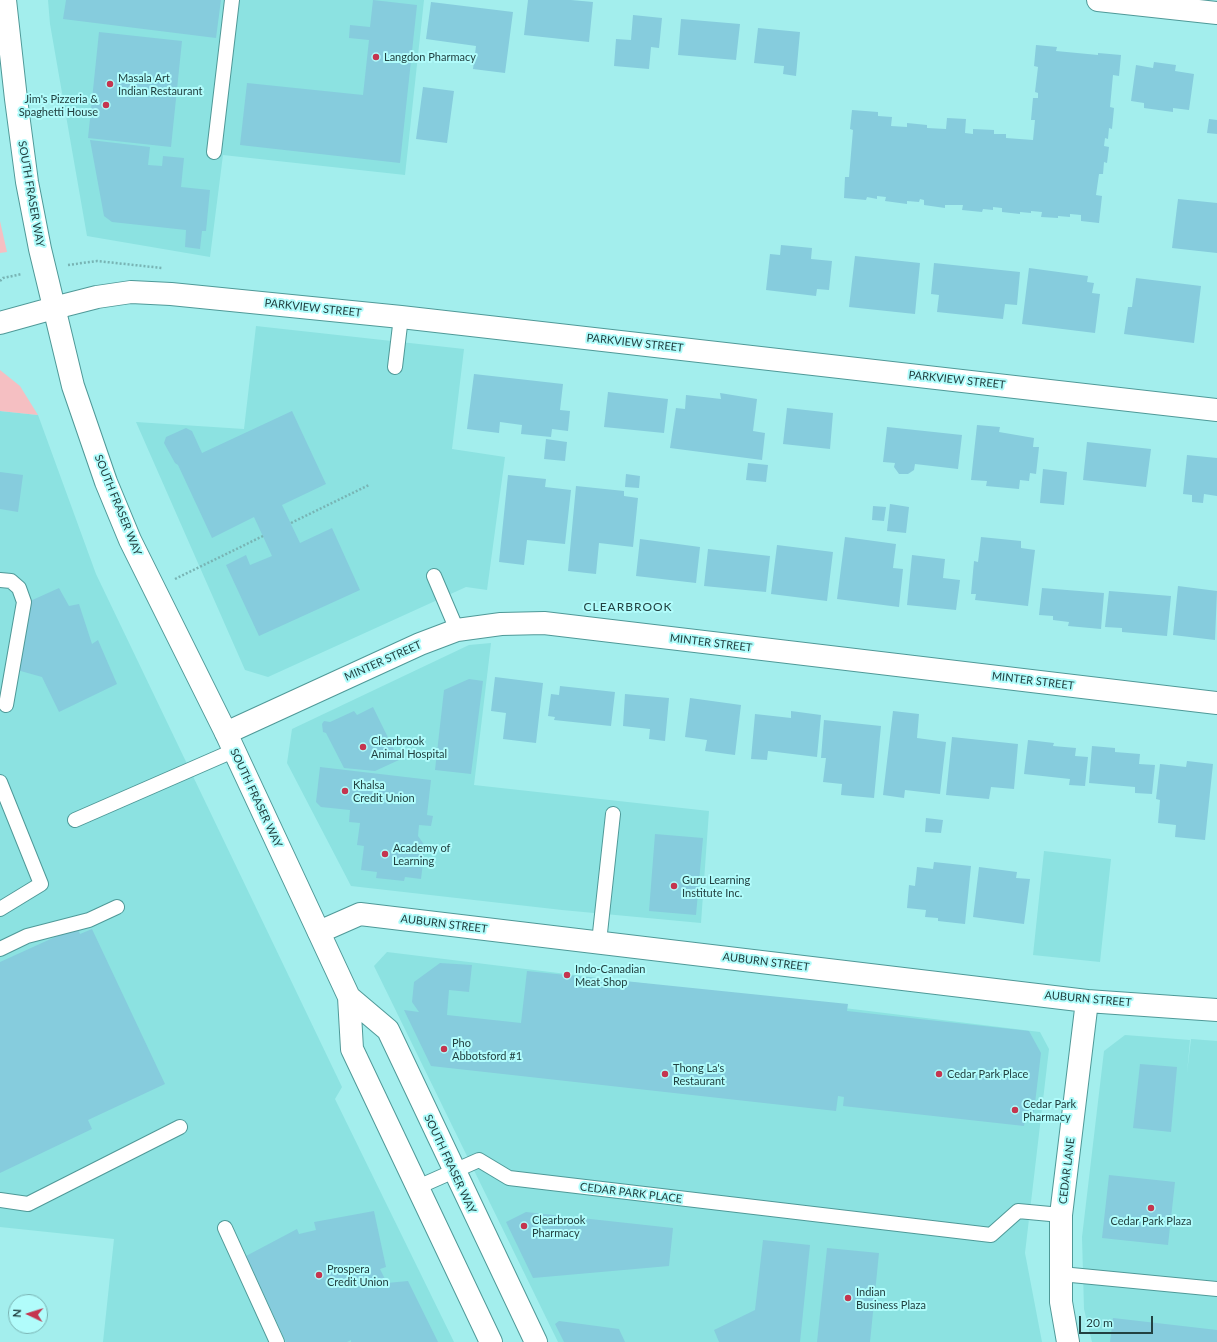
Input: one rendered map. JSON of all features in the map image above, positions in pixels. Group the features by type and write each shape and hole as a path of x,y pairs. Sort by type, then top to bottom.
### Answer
{"street":[{"name":"SOUTH FRASER WAY","path":"5,0 27,182 40,249 73,386 106,482 130,540 230,742 349,997 352,1049 492,1342"},
{"path":"1098,0 1217,14"},
{"name":"PARKVIEW STREET","path":"0,323 97,296 131,292 171,294 401,317 1217,410"},
{"name":"MINTER STREET","path":"230,742 420,644 457,630 501,624 544,623 1217,703"},
{"name":"AUBURN STREET","path":"319,932 360,914 1088,1000 1217,1010"},
{"name":"SOUTH FRASER WAY","path":"349,997 388,1030 536,1342"},
{"name":"CEDAR LANE","path":"1068,1342 1061,1302 1061,1215 1088,1000"}],"lane":[{"path":"214,152 232,0"},
{"path":"395,367 401,317"},
{"path":"434,576 457,630"},
{"path":"0,580 11,582 19,588 24,602 6,706"},
{"path":"75,820 230,742"},
{"path":"0,782 41,884 0,909"},
{"path":"599,942 613,814"},
{"path":"0,948 27,936 89,920 117,907"},
{"path":"0,1200 28,1204 180,1127"},
{"name":"CEDAR PARK PLACE","path":"418,1187 479,1160 509,1178 991,1236 1018,1211 1061,1215"},
{"path":"225,1228 277,1342"},
{"path":"1061,1274 1217,1289"}],"path":[{"path":"0,281 3,278"},
{"path":"291,523 369,485"},
{"path":"155,589 263,536"}],"shaded area":[{"path":"48,0 424,0 405,175 223,155 210,257 87,236 50,24"},
{"path":"0,221 7,252 0,253"},
{"path":"256,326 464,349 452,449 505,457 487,590 466,587 268,677 245,670 136,422 244,429"},
{"path":"0,370 20,386 38,415 0,411"},
{"path":"0,411 38,415 96,574 342,1087 335,1099 454,1342 103,1342 114,1239 0,1227"},
{"path":"491,643 474,785 709,811 701,923 562,910 351,886 287,763 292,729 469,645"},
{"path":"1044,851 1111,859 1100,962 1033,955"},
{"path":"387,952 1040,1032 1049,1049 1025,1253 1042,1342 558,1342 374,966"},
{"name":"Cedar Park Plaza","path":"1125,1035 1190,1040 1187,1073 1191,1039 1217,1041 1217,1342 1092,1342 1084,1309 1082,1237 1104,1051"}],"building":[{"path":"66,0 221,0 216,38 63,19"},
{"path":"373,0 417,5 400,163 240,145 247,83 363,95 369,40 349,38 350,25 370,27"},
{"path":"528,0 571,0 593,2 589,42 524,35"},
{"path":"431,2 513,12 505,73 473,69 476,46 426,39"},
{"path":"633,15 662,18 659,48 651,47 649,69 614,66 616,39 631,40"},
{"path":"681,19 740,24 736,60 678,55"},
{"path":"758,28 800,32 796,76 783,74 784,66 754,63"},
{"path":"99,32 182,41 171,147 88,138"},
{"path":"1036,45 1057,47 1056,51 1098,55 1098,53 1121,55 1119,76 1113,75 1110,107 1114,108 1112,129 1109,128 1108,139 1105,138 1104,146 1109,147 1107,163 1104,162 1103,174 1099,174 1096,195 1102,196 1099,223 1081,221 1081,215 1070,214 1070,217 1058,216 1058,218 1041,217 1042,212 1020,212 1020,214 1002,212 1002,208 993,207 993,210 983,209 982,212 962,210 963,205 945,205 945,208 924,205 924,200 920,199 919,202 907,201 907,204 885,201 886,197 877,196 877,199 867,197 866,200 844,198 845,177 849,177 853,130 850,129 852,110 878,112 878,116 892,117 891,126 907,127 907,123 927,125 927,128 946,129 947,118 966,119 965,133 973,134 973,129 994,130 994,134 1006,134 1006,138 1033,140 1035,120 1031,120 1033,98 1038,98 1038,93 1035,92 1038,67 1034,66"},
{"path":"1154,62 1176,65 1175,71 1194,74 1189,110 1173,108 1173,112 1144,108 1144,103 1131,101 1136,65 1153,68"},
{"path":"423,87 454,91 447,143 416,139"},
{"path":"1209,119 1217,120 1217,134 1207,133"},
{"path":"90,140 150,147 148,165 162,166 163,156 184,158 181,187 210,190 206,231 202,231 200,249 185,247 186,230 112,222 104,216"},
{"path":"1178,199 1217,203 1217,253 1172,248"},
{"path":"781,245 812,248 811,259 832,261 829,290 817,289 816,296 766,290 770,254 780,255"},
{"path":"855,256 920,263 915,314 849,307"},
{"path":"934,263 1020,272 1017,305 1005,304 1003,319 937,312 939,295 931,294"},
{"path":"1029,268 1088,276 1087,282 1094,283 1092,293 1100,294 1095,333 1022,324"},
{"path":"1136,278 1201,286 1194,343 1124,334 1128,307 1132,307"},
{"path":"474,374 563,384 560,410 570,411 568,431 552,429 551,437 521,434 522,425 500,422 499,433 467,429"},
{"path":"608,392 668,399 664,433 604,427"},
{"path":"720,393 757,399 753,431 765,433 762,460 670,448 676,408 685,409 686,395 721,399"},
{"path":"787,408 833,413 830,449 783,444"},
{"path":"292,411 326,484 282,505 300,543 332,528 360,590 259,636 226,565 246,555 250,565 272,556 254,517 212,538 178,465 175,463 164,443 166,437 186,428 192,431 202,453"},
{"path":"977,425 1000,427 999,432 1034,438 1033,447 1039,447 1036,474 1030,473 1029,481 1020,480 1019,489 986,486 987,481 971,480"},
{"path":"887,427 962,435 958,469 915,464 914,470 908,474 899,474 894,467 895,463 883,462"},
{"path":"546,439 567,442 565,461 544,459"},
{"path":"1087,442 1151,449 1146,487 1083,480"},
{"path":"1187,455 1217,458 1217,496 1204,494 1203,503 1192,502 1192,495 1183,494"},
{"path":"748,463 768,465 766,482 746,480"},
{"path":"1043,469 1067,472 1064,505 1040,503"},
{"path":"0,472 23,475 18,512 0,509"},
{"path":"626,474 640,476 639,488 625,487"},
{"path":"508,475 546,479 545,487 571,490 565,544 527,540 524,565 499,562"},
{"path":"576,486 624,491 624,496 638,498 633,547 599,543 596,574 568,571"},
{"path":"890,504 909,507 906,533 887,531"},
{"path":"873,506 886,507 884,521 872,520"},
{"path":"845,537 896,544 893,568 903,569 899,607 837,599"},
{"path":"981,537 1021,541 1021,548 1035,550 1028,606 975,600 976,594 971,594 974,561 978,562"},
{"path":"640,539 700,547 696,583 636,576"},
{"path":"777,545 833,552 827,601 771,594"},
{"path":"708,549 770,556 766,592 704,586"},
{"path":"912,555 945,559 943,578 960,580 956,610 907,605"},
{"path":"1178,586 1217,591 1215,640 1173,635"},
{"path":"59,588 69,606 79,604 92,644 98,640 117,684 59,712 42,677 17,670 28,602"},
{"path":"1042,588 1104,593 1101,629 1068,626 1069,622 1053,620 1053,616 1039,615"},
{"path":"1109,591 1171,596 1167,636 1122,632 1122,628 1105,627"},
{"path":"495,677 543,683 536,743 503,739 506,713 491,711"},
{"path":"469,679 483,681 471,774 435,770 444,690"},
{"path":"560,686 615,692 611,726 554,720 555,717 548,716 551,694 559,695"},
{"path":"625,694 669,698 665,741 649,739 650,729 623,726"},
{"path":"690,698 741,705 735,755 705,751 707,740 685,737"},
{"name":"Clearbrook Animal Hospital","path":"373,707 399,760 375,771 344,768 326,733 323,732 322,724 324,721 330,722 354,711 357,715"},
{"path":"791,711 821,715 817,757 768,751 767,760 751,759 755,714 791,718"},
{"path":"893,711 919,714 917,738 946,742 940,794 905,790 904,798 883,795"},
{"path":"824,720 881,726 874,798 841,795 842,784 823,782 826,758 821,758"},
{"path":"952,737 1018,744 1014,789 991,787 989,799 946,795"},
{"path":"1028,740 1054,743 1053,746 1076,748 1075,756 1088,757 1085,786 1069,785 1070,779 1024,774"},
{"path":"1092,746 1115,748 1115,752 1140,754 1139,764 1155,765 1152,794 1135,793 1135,787 1089,783"},
{"path":"1187,761 1213,764 1205,840 1175,837 1176,825 1158,823 1160,800 1156,799 1160,764 1186,767"},
{"path":"320,767 431,780 427,815 433,816 431,826 419,825 418,836 425,846 421,879 405,877 404,881 376,878 377,872 361,870 364,846 357,845 360,823 349,822 350,810 321,807 316,802"},
{"path":"926,818 943,820 941,833 925,832"},
{"path":"655,834 703,838 696,915 649,911"},
{"path":"934,862 971,866 965,924 938,921 938,918 925,917 926,910 907,908 909,885 915,886 917,867 933,869"},
{"path":"979,867 1017,872 1016,878 1030,879 1024,924 973,917"},
{"path":"77,927 80,934 92,929 165,1084 88,1120 92,1129 0,1173 0,962"},
{"path":"440,963 472,965 469,992 449,990 447,1015 521,1023 527,971 848,1004 847,1011 1029,1031 1041,1053 1033,1120 1025,1119 1024,1126 843,1106 844,1097 838,1096 836,1111 431,1066 404,1010 419,1012 412,1002 414,982"},
{"path":"1140,1064 1177,1067 1171,1132 1133,1128"},
{"path":"1109,1175 1175,1182 1168,1245 1102,1238"},
{"name":"Prospera Credit Union","path":"374,1211 386,1267 380,1269 387,1283 408,1281 438,1342 351,1342 351,1340 347,1342 286,1342 246,1256 297,1229 299,1234 316,1230 314,1222"},
{"path":"526,1212 673,1228 669,1266 533,1278 506,1222"},
{"path":"763,1240 810,1245 800,1342 719,1342 714,1330 755,1310"},
{"name":"Indian Business Plaza","path":"827,1248 879,1253 870,1342 817,1342"},
{"path":"1113,1318 1217,1330 1217,1342 1110,1342"},
{"path":"559,1321 619,1329 625,1342 564,1342 555,1324"}],"place":[{"name":"Langdon Pharmacy","path":"376,57"},
{"name":"Masala Art Indian Restaurant","path":"110,84"},
{"name":"Jim's Pizzeria & Spaghetti House","path":"106,105"},
{"name":"Clearbrook Animal Hospital","path":"363,747"},
{"name":"Khalsa Credit Union","path":"345,791"},
{"name":"Academy of Learning","path":"385,854"},
{"name":"Guru Learning Institute Inc.","path":"674,886"},
{"name":"Indo-Canadian Meat Shop","path":"567,975"},
{"name":"Pho Abbotsford #1","path":"444,1049"},
{"name":"Thong La's Restaurant","path":"665,1074"},
{"name":"Cedar Park Place","path":"939,1074"},
{"name":"Cedar Park Pharmacy","path":"1015,1110"},
{"name":"Cedar Park Plaza","path":"1151,1208"},
{"name":"Clearbrook Pharmacy","path":"524,1226"},
{"name":"Prospera Credit Union","path":"319,1275"},
{"name":"Indian Business Plaza","path":"848,1298"}],"district":[{"name":"CLEARBROOK","path":"628,607"}]}
